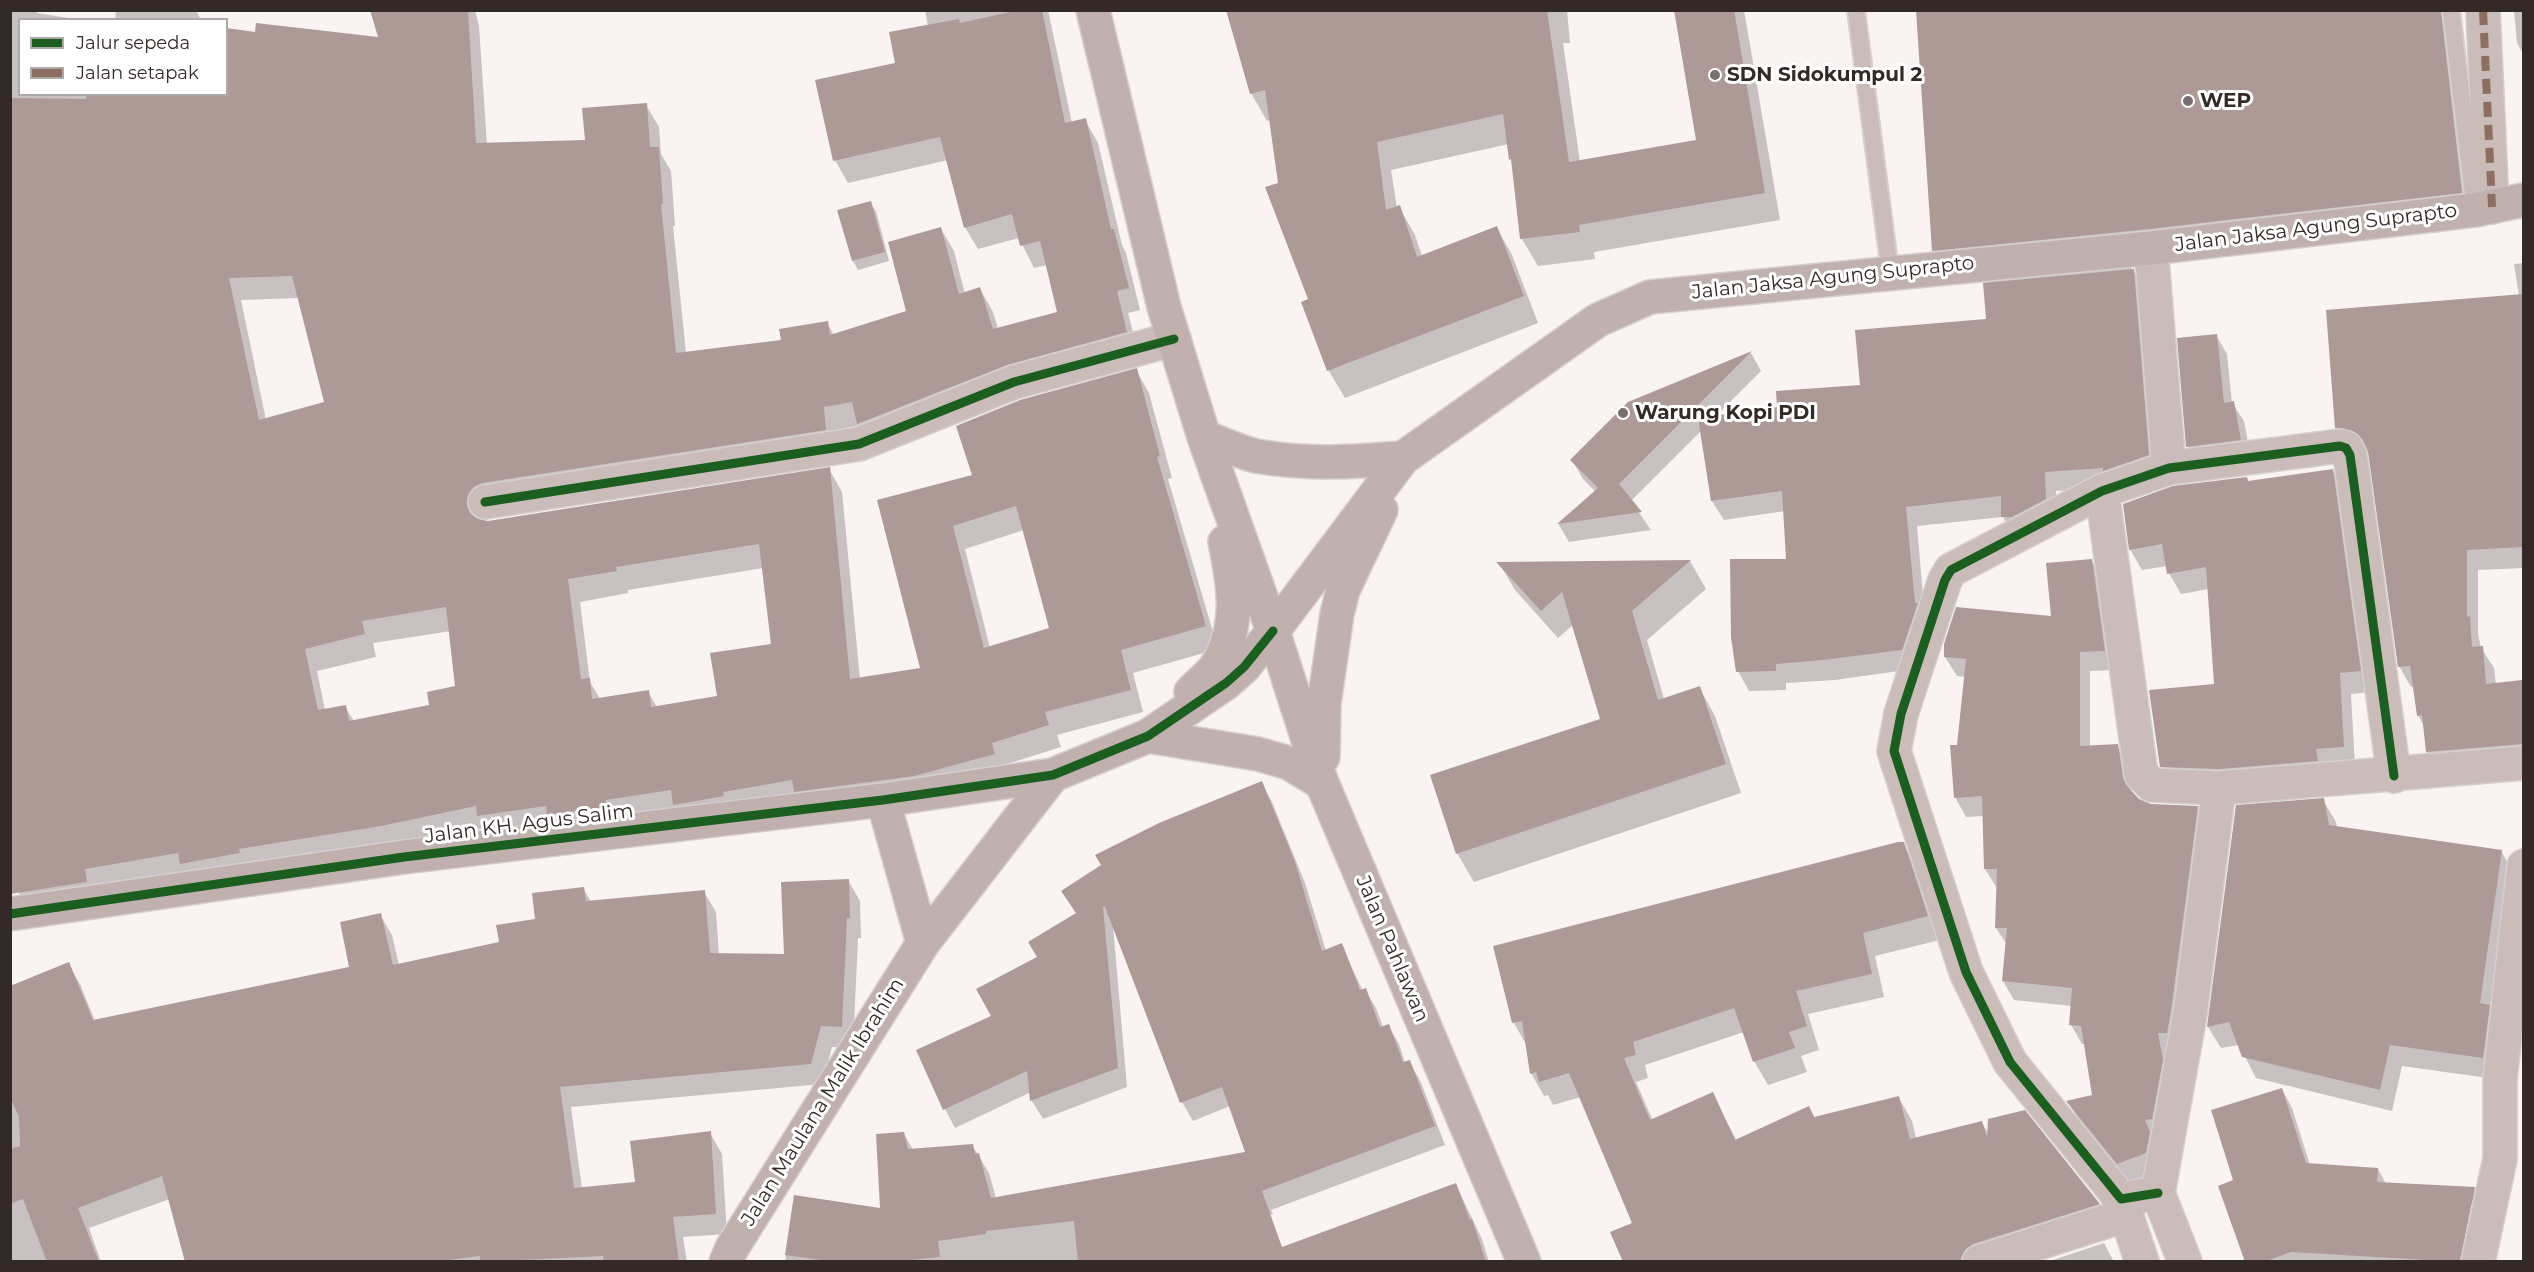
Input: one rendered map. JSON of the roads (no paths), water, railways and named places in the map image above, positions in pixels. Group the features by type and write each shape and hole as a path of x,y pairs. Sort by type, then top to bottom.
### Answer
{"main road":[{"path":"1053,776 1148,736 1216,666 1234,623 1232,574 1204,437 1162,296 1093,10"},
{"name":"Jalan Jaksa Agung Suprapto","path":"1148,736 1226,683 1244,667 1403,458 1598,320 1650,297 1890,271 2151,248 2483,208 2523,200"},
{"path":"1148,736 1222,746 1258,754 1289,763 1322,783 1324,704 1339,606 1343,590 1376,523 1403,458 1321,464 1289,461 1254,455 1204,437"},
{"name":"Jalan Pahlawan","path":"1204,437 1273,631 1322,783 1524,1262"},
{"name":"Jalan KH. Agus Salim","path":"10,914 405,857 883,800 1053,776"},
{"name":"Jalan Maulana Malik Ibrahim","path":"726,1262 732,1248 923,943 1053,776"},
{"path":"883,800 923,943"}],"street":[{"path":"2482,10 2483,208"},
{"path":"2151,248 2169,468"},
{"path":"485,502 859,444 1014,382 1174,339"},
{"path":"2142,1262 2123,1207 2010,1062 1966,972 1894,751 1901,714 1945,580 1951,570 2102,491 2169,468 2340,446 2346,448 2350,455 2394,776"},
{"path":"2102,491 2141,774 2152,785 2219,788 2394,776 2523,763"},
{"path":"2185,1262 2158,1193 2190,1014 2219,788"},
{"path":"2478,1262 2512,1160 2500,1079 2520,922 2523,866"},
{"path":"1979,1262 2158,1193"}],"lane":[{"path":"1857,10 1890,271"},
{"path":"2451,10 2483,208"}],"place":[{"name":"SDN Sidokumpul 2","path":"1715,75"},
{"name":"WEP","path":"2188,101"},
{"name":"Warung Kopi PDI","path":"1623,413"}]}
